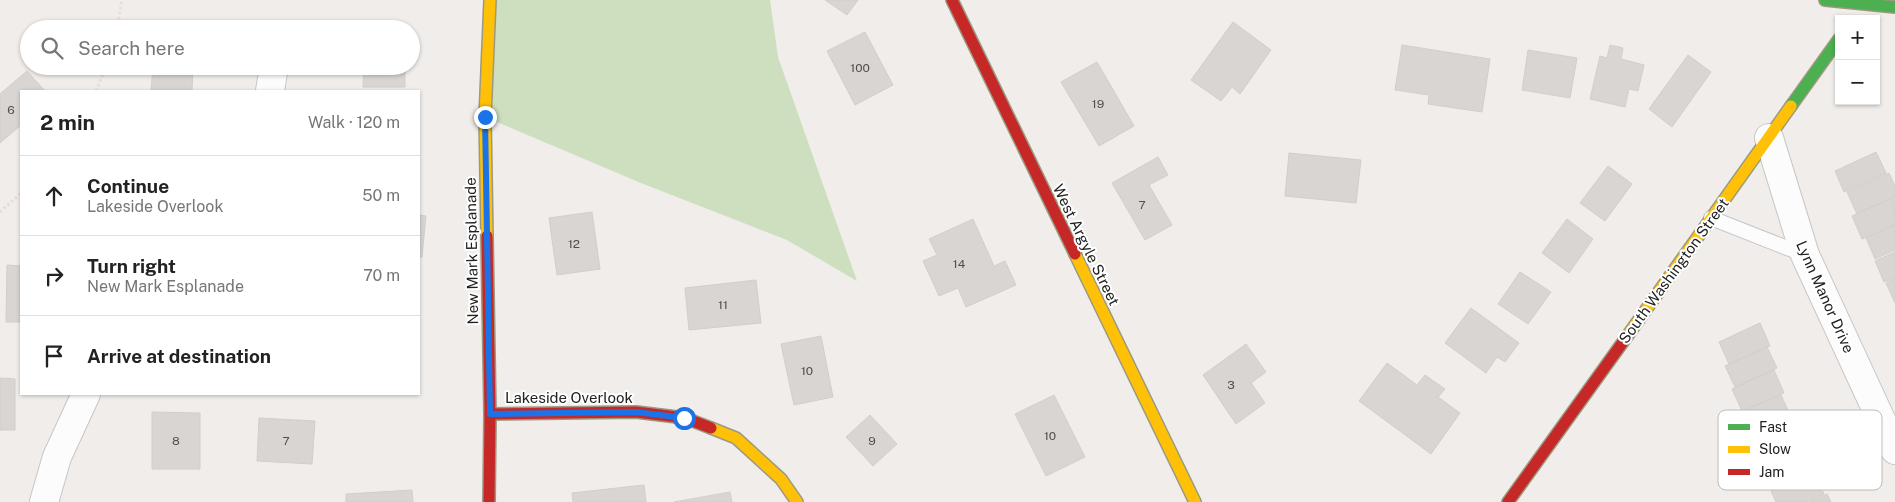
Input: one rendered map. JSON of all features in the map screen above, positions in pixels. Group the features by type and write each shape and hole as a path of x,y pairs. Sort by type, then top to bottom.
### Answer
{"street":[{"name":"New Mark Esplanade","path":"489,502 490,414 485,117 490,0"},
{"name":"West Argyle Street","path":"952,0 970,41 1195,502"},
{"path":"1825,0 1861,8 1895,7"},
{"name":"South Washington Street","path":"1508,502 1835,45"},
{"path":"270,90 273,75"},
{"name":"Lynn Manor Drive","path":"1769,138 1805,255 1877,410"},
{"path":"44,502 57,457 86,395"},
{"name":"Lakeside Overlook","path":"490,414 636,412 684,418 736,438 781,479 797,502"},
{"name":"Lynn Manor Drive","path":"1882,422 1895,450"}],"lane":[{"path":"1711,218 1805,255"}],"path":[{"path":"119,20 122,0"},
{"path":"96,90 102,75"},
{"path":"0,212 20,193"}],"green space":[{"path":"490,0 770,0 778,57 857,281 787,240 641,183 485,117"}],"building":[{"path":"825,0 858,0 847,15"},
{"path":"1233,22 1271,50 1240,94 1232,87 1221,101 1191,80"},
{"path":"865,32 893,85 855,105 827,51"},
{"path":"1402,45 1490,59 1482,112 1428,104 1429,95 1395,90"},
{"path":"1610,45 1623,48 1621,59 1644,65 1638,91 1629,89 1625,107 1590,99 1600,56 1607,58"},
{"path":"1528,50 1577,58 1570,98 1522,90"},
{"path":"1688,55 1711,72 1672,127 1649,109"},
{"path":"1097,62 1134,126 1099,146 1061,82"},
{"path":"22,75 31,75 44,90 20,90 20,126 0,143 0,94"},
{"path":"152,75 193,75 192,90 151,90"},
{"path":"364,75 405,75 405,87 363,87"},
{"path":"1876,152 1886,173 1844,192 1835,171"},
{"path":"1289,153 1361,160 1356,203 1285,196"},
{"path":"1158,157 1168,175 1149,185 1172,225 1145,240 1112,183"},
{"path":"1608,166 1632,184 1605,221 1580,203"},
{"path":"1889,173 1895,186 1895,197 1857,214 1847,192"},
{"path":"1894,197 1895,224 1862,239 1852,216"},
{"path":"592,212 600,269 557,275 549,218"},
{"path":"420,215 426,216 422,257 420,257"},
{"path":"973,219 994,266 1005,261 1016,285 966,307 958,288 939,296 923,261 937,255 929,239"},
{"path":"1567,219 1593,239 1569,273 1542,253"},
{"path":"1895,225 1895,250 1875,259 1866,238"},
{"path":"1895,252 1895,277 1884,282 1875,261"},
{"path":"7,265 20,266 20,322 6,322"},
{"path":"1520,272 1551,292 1528,324 1498,304"},
{"path":"1895,278 1895,303 1886,283"},
{"path":"756,280 761,323 689,330 685,288"},
{"path":"1471,308 1519,343 1505,362 1497,357 1486,373 1445,343"},
{"path":"1760,323 1770,346 1729,364 1719,342"},
{"path":"821,336 833,397 794,405 781,344"},
{"path":"1246,344 1266,372 1251,383 1265,403 1236,424 1203,375"},
{"path":"1767,347 1777,368 1735,387 1725,366"},
{"path":"1387,363 1417,385 1425,375 1445,389 1438,397 1460,413 1431,454 1359,401"},
{"path":"1774,370 1784,393 1742,410 1732,389"},
{"path":"0,378 15,379 15,430 0,430"},
{"path":"1054,395 1085,457 1046,476 1015,414"},
{"path":"1781,395 1788,410 1746,410"},
{"path":"152,412 200,413 200,469 152,469"},
{"path":"870,415 897,444 873,466 846,437"},
{"path":"259,418 315,421 312,464 257,461"},
{"path":"644,485 646,502 573,502 572,493"},
{"path":"412,490 413,502 346,502 346,494"},
{"path":"1822,490 1824,494 1806,502 1776,502 1771,491"},
{"path":"730,492 732,502 674,502"},
{"path":"1827,494 1831,502 1809,502"}],"traffic: fast":[{"path":"1825,0 1895,7"},
{"path":"1791,106 1835,45"}],"traffic: slow":[{"path":"487,236 485,117 490,0"},
{"path":"1628,335 1791,106"},
{"path":"1075,254 1195,502"},
{"path":"711,428 736,438 781,479 797,502"}],"traffic: jam":[{"path":"952,0 1075,254"},
{"path":"487,236 490,414 489,502"},
{"path":"1508,502 1628,335"},
{"path":"490,414 636,412 685,418 711,428"}],"route":[{"path":"485,117 490,414 636,412 684,418"}]}
